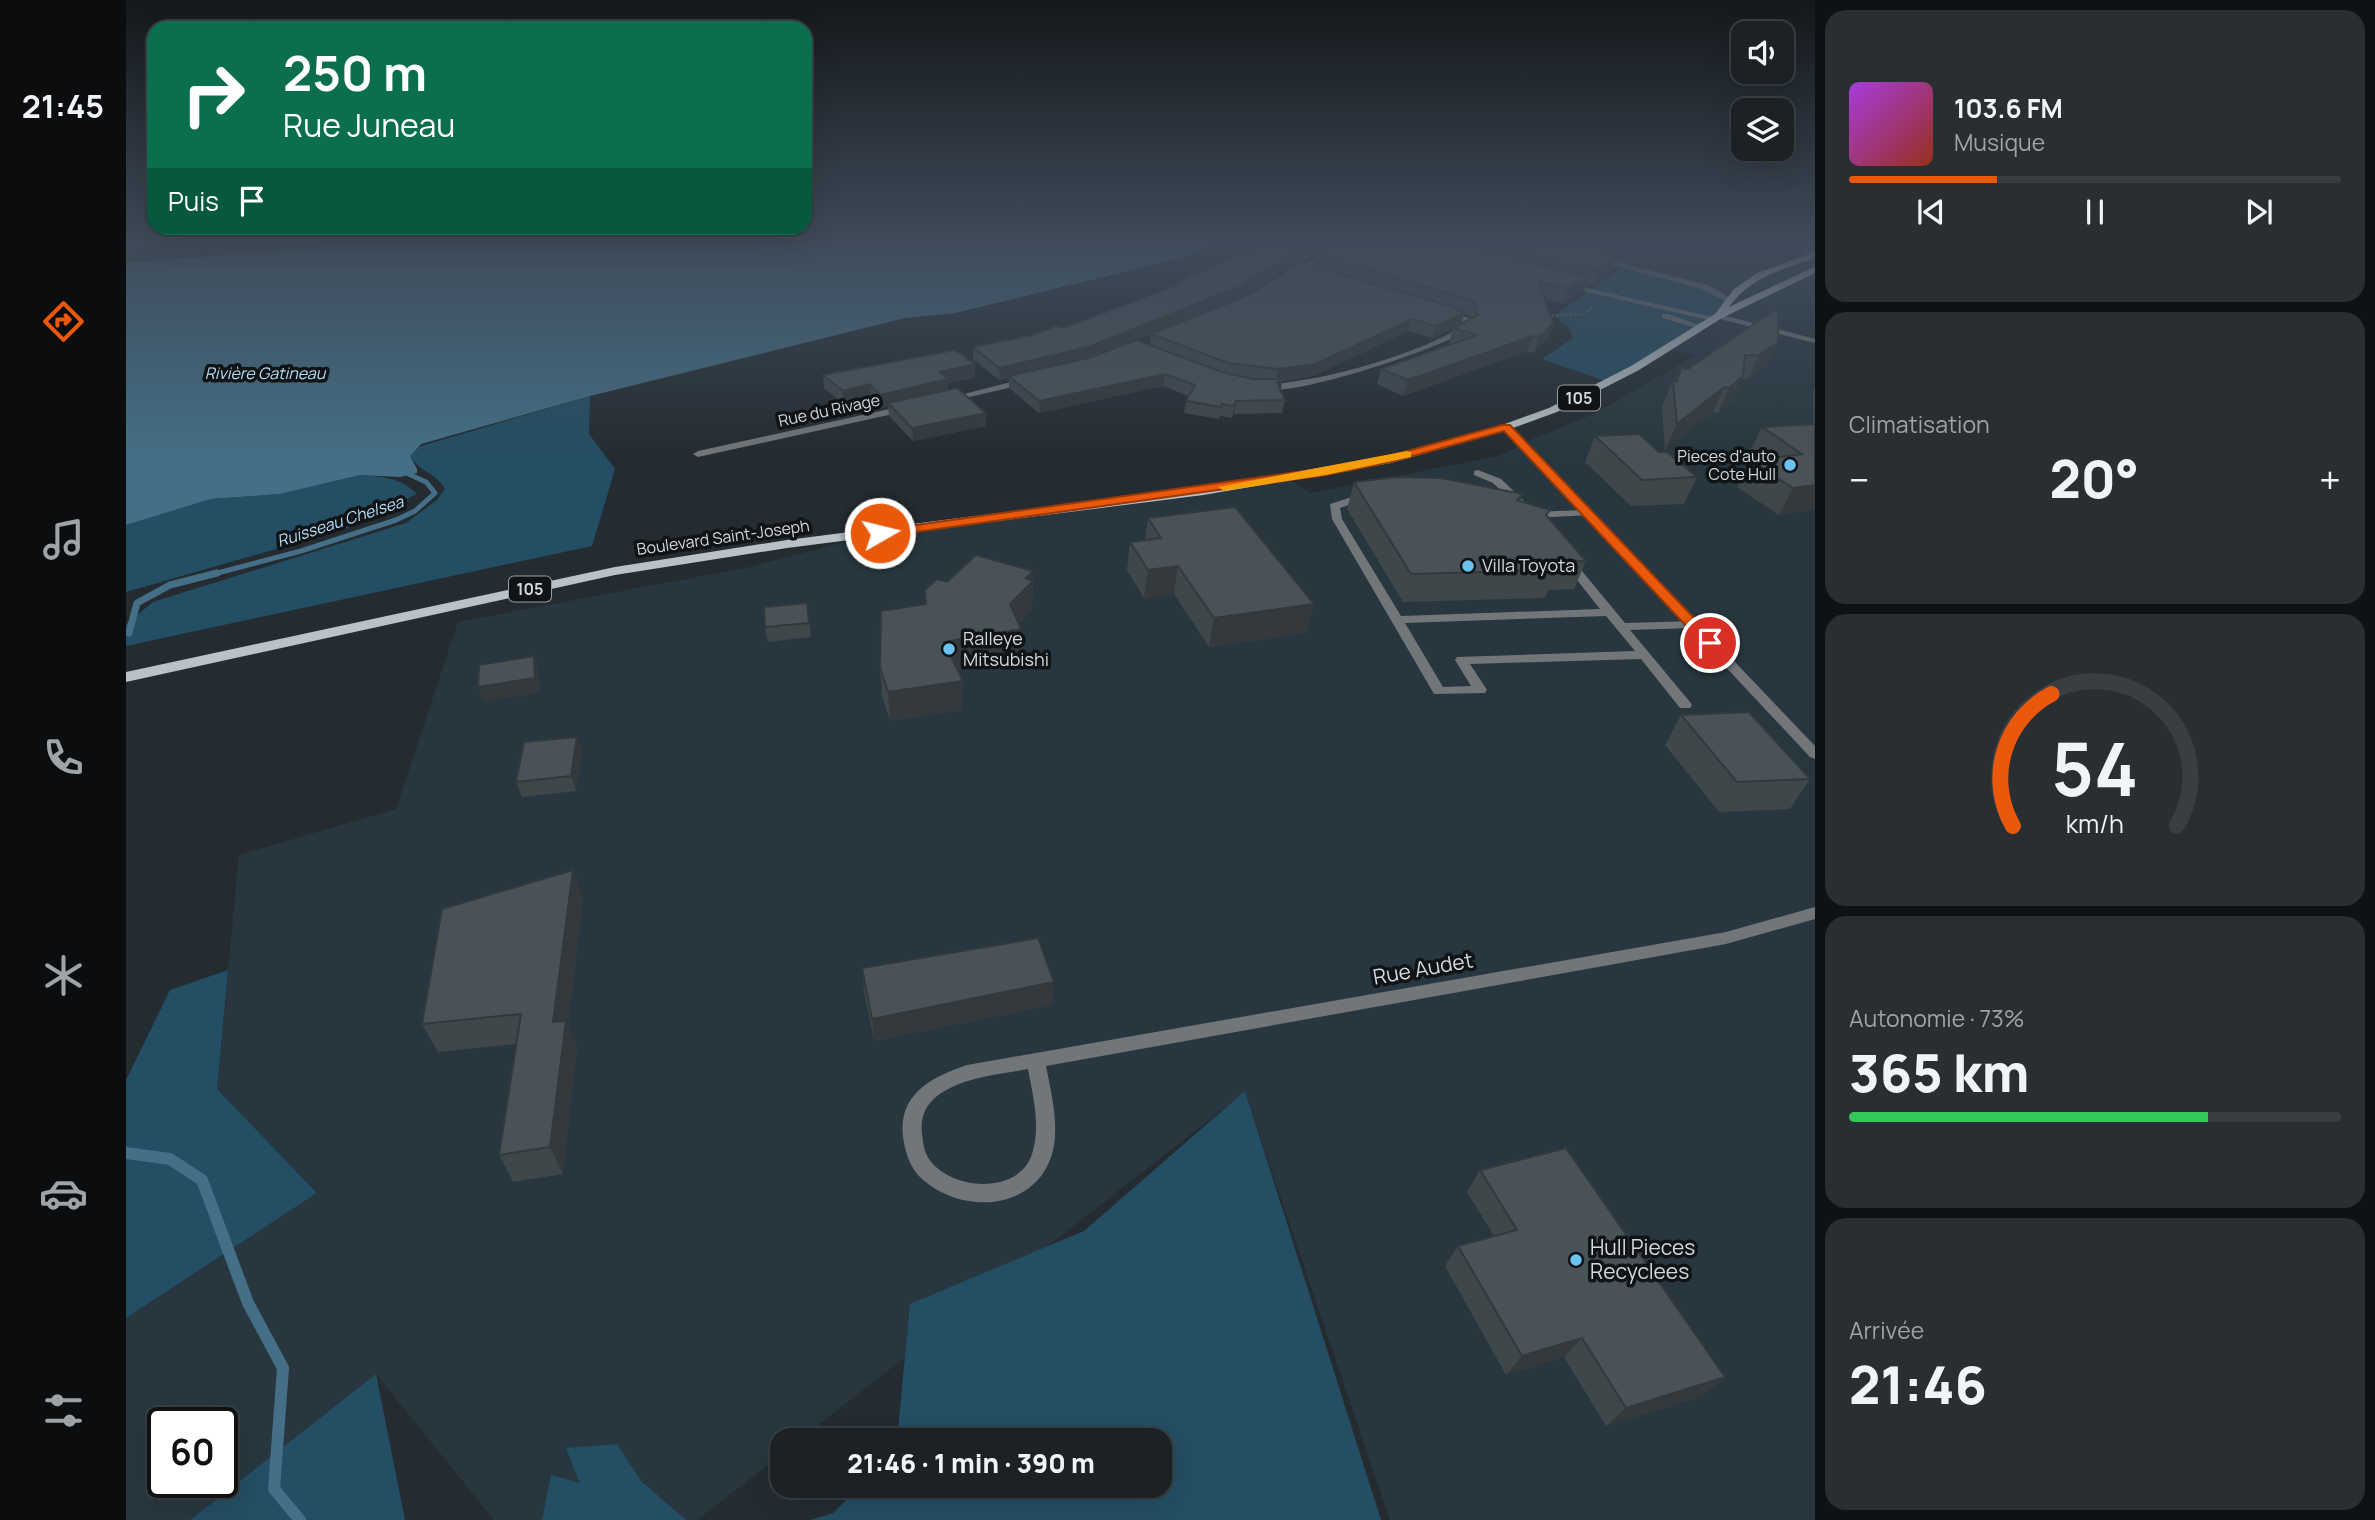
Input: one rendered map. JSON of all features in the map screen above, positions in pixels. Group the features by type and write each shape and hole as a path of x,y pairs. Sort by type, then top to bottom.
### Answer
{"main road":[{"name":"Boulevard Saint-Joseph","path":"126,677 615,571 760,548 1287,478 1391,459 1506,427 1575,400 1635,368 1716,317"}],"street":[{"path":"1247,386 1276,388 1315,381 1412,351 1468,327 1466,320 1454,316"},
{"path":"1664,316 1701,327"},
{"path":"1711,316 1815,341"},
{"path":"936,402 1038,379"},
{"name":"Rue du Rivage","path":"698,454 923,404"},
{"path":"1506,427 1815,754"},
{"path":"1478,473 1497,481 1540,526"},
{"path":"1382,493 1334,506 1337,519 1439,691 1480,690 1461,660 1644,655"},
{"path":"1505,508 1531,515 1587,513"},
{"path":"1557,548 1685,705"},
{"path":"1397,620 1609,612"},
{"path":"1621,627 1692,624"},
{"name":"Rue Audet","path":"1036,1060 1046,1133 1041,1157 1032,1172 1018,1185 995,1194 970,1194 924,1169 913,1146 911,1125 915,1106 928,1092 946,1081 968,1074 1036,1060 1726,938 1815,913"}],"shaded area":[{"path":"1554,316 1719,316 1608,382 1542,359 1573,338 1568,326"},
{"path":"1649,316 1815,316 1815,1520 1390,1520 1245,1092 814,1428 770,1428 770,1463 697,1520 494,1520 376,1374 238,1482 238,1407 147,1407 147,1498 218,1498 190,1520 126,1520 126,1318 317,1193 217,1089 239,855 396,809 458,622 750,567 880,533 1288,478 1310,493 1499,456 1596,413 1696,355 1666,349"},
{"path":"590,396 589,434 615,469 592,546 126,646 126,624 153,602 406,523 437,500 445,489 410,456 415,448"},
{"path":"360,475 398,481 417,494 349,528 126,592 126,525 211,499 280,494"},
{"path":"228,970 217,1089 317,1193 126,1318 126,1080 170,990"},
{"path":"1245,1091 1381,1520 810,1520 833,1513 849,1498 1172,1498 1172,1428 898,1428 910,1304 1084,1231"},
{"path":"376,1374 405,1520 190,1520 218,1498 238,1498 238,1482"},
{"path":"617,1444 641,1481 686,1520 542,1520 551,1475 580,1483 566,1448"}],"water":[{"name":"Rivière Gatineau","path":"126,316 926,316 905,318 590,396 421,444 410,456 417,473 400,477 360,475 280,494 211,499 126,525"}],"building":[{"path":"1096,316 1166,316 1088,347 999,368 973,347 1033,335 1056,326 1064,328"},
{"path":"1196,316 1458,316 1436,326 1412,319 1315,364 1278,369 1228,363 1151,334"},
{"path":"1476,316 1550,316 1553,324 1539,337 1533,336 1408,380 1381,369 1477,335 1453,328"},
{"path":"1765,316 1778,316 1778,342 1759,355 1745,355 1743,376 1729,388 1724,387 1677,424 1673,381 1677,382 1681,368 1688,369"},
{"path":"1136,340 1222,372 1253,379 1283,379 1277,382 1285,400 1236,401 1234,406 1222,404 1221,407 1186,401 1195,385 1165,374 1039,401 1009,376 1092,357"},
{"path":"955,350 975,364 940,372 948,379 880,395 870,384 843,391 823,375"},
{"path":"957,388 986,413 912,428 888,403"},
{"path":"1815,424 1815,485 1793,488 1750,461 1802,454 1762,427"},
{"path":"1639,434 1659,452 1667,452 1697,477 1642,480 1595,436"},
{"path":"1397,477 1441,478 1523,494 1517,500 1550,510 1546,515 1586,561 1551,562 1557,570 1411,574 1354,482"},
{"path":"1235,507 1314,604 1214,618 1178,566 1148,570 1130,542 1161,538 1148,518"},
{"name":"Ralleye Mitsubishi","path":"976,555 1033,571 1026,578 1033,581 1010,604 1021,629 944,642 963,681 888,692 880,667 881,611 926,604 925,590 937,579 947,582"},
{"path":"807,603 809,623 765,627 764,607"},
{"path":"534,656 535,678 478,687 479,665"},
{"path":"1749,712 1810,779 1737,782 1681,715"},
{"path":"577,737 571,776 516,782 524,742"},
{"path":"573,870 553,1022 566,1021 550,1147 499,1155 521,1014 422,1024 442,909"},
{"path":"1038,938 1054,982 872,1019 862,968"},
{"path":"1566,1148 1725,1377 1626,1408 1582,1338 1522,1356 1458,1246 1517,1230 1480,1170"}],"waterway":[{"name":"Ruisseau Chelsea","path":"210,575 301,551 396,520 415,511 435,493 426,482 402,471"},
{"name":"Ruisseau Chelsea","path":"129,633 137,603 170,585 217,573"},
{"path":"126,1153 170,1159 202,1180 248,1303 283,1368 274,1489 300,1520"}],"slow traffic":[{"path":"1224,487 1326,472 1407,455"}],"place":[{"name":"Pieces d'auto Cote Hull","path":"1790,465"},
{"name":"Villa Toyota","path":"1468,566"},
{"name":"Ralleye Mitsubishi","path":"949,649"},
{"name":"Hull Pieces Recyclees","path":"1576,1260"}],"route":[{"path":"880,533 1203,491 1326,472 1391,459 1506,427 1710,643"}]}
